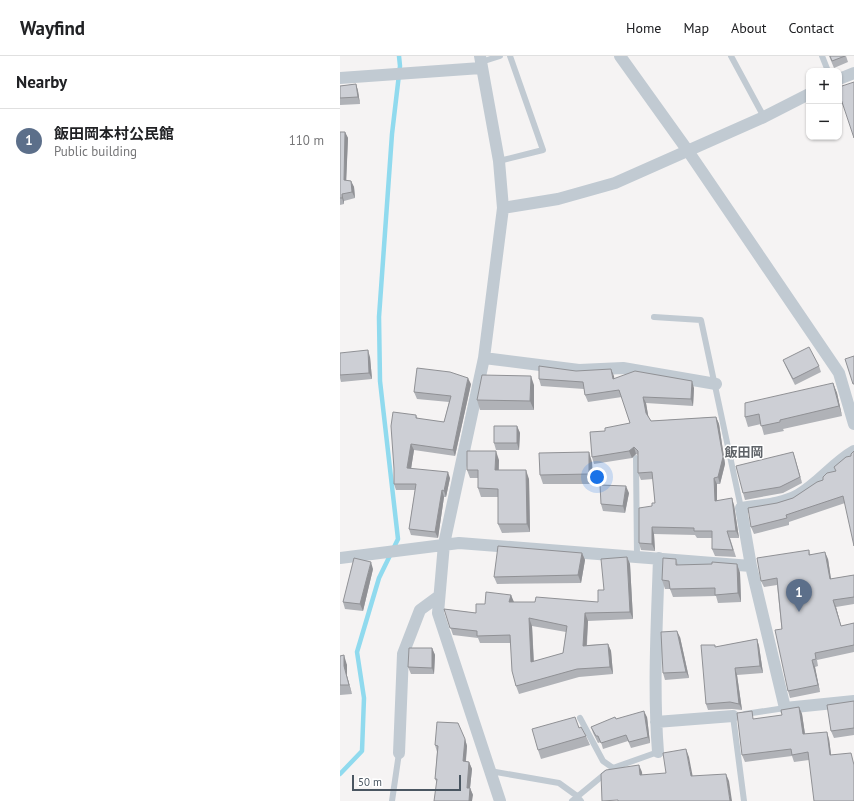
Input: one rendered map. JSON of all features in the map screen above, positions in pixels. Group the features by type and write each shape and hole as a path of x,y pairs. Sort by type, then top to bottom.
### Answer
{"street":[{"path":"620,56 688,151 838,373 854,424"},
{"path":"340,78 407,73 481,62 499,161 503,208 484,358 444,544 438,613 500,801"},
{"path":"842,79 854,73"},
{"path":"503,208 558,199 615,182 764,117 806,96"},
{"path":"484,358 580,370 623,368 716,384"},
{"path":"854,451 840,459 814,484 798,495 774,503 741,508 751,566 785,708 854,701"},
{"path":"340,558 459,543 751,566"},
{"path":"658,752 656,722 659,558"},
{"path":"399,754 403,654 420,610 439,596"},
{"path":"656,722 732,716"}],"lane":[{"path":"481,62 500,56"},
{"path":"499,161 543,150 510,56"},
{"path":"731,56 764,117"},
{"path":"822,56 827,68"},
{"path":"654,317 701,320 716,384 741,508"},
{"path":"636,458 637,556"},
{"path":"744,801 732,716 785,708"},
{"path":"580,718 603,761 613,768"},
{"path":"572,801 579,798 613,768 658,752"},
{"path":"392,801 399,754"},
{"path":"490,771 559,783 579,798"}],"building":[{"path":"830,56 845,56 832,61"},
{"path":"854,82 854,138 842,102 842,86"},
{"path":"356,84 358,97 340,98 340,86"},
{"path":"340,132 345,132 344,180 351,181 352,192 342,194 342,198 340,198"},
{"path":"809,347 819,366 793,379 783,360"},
{"path":"368,350 369,373 340,375 340,353"},
{"path":"854,356 854,384 853,384 845,359"},
{"path":"539,366 576,371 611,369 613,379 635,371 692,381 691,399 643,397 646,413 651,421 716,417 723,457 718,477 714,478 715,501 732,498 736,531 727,531 733,550 712,549 712,531 694,531 694,528 652,527 652,544 639,543 639,508 652,506 652,503 655,503 652,472 638,473 638,451 634,447 629,451 592,457 590,432 605,431 605,428 630,423 619,390 585,395 583,382 539,379"},
{"path":"417,368 450,372 468,378 453,450 411,444 407,468 448,472 444,491 442,490 435,532 409,529 416,484 394,484 391,426 393,412 416,415 416,418 444,422 451,396 414,392"},
{"path":"482,375 531,376 530,401 477,400"},
{"path":"833,383 839,406 761,426 759,414 745,417 745,403"},
{"path":"494,426 517,426 517,443 494,443"},
{"path":"467,451 496,451 495,470 526,470 527,524 498,524 498,489 478,488 478,470 467,470"},
{"path":"854,451 854,546 843,496 786,515 787,518 751,527 748,508 777,503 793,498 817,482 823,480 823,477 827,473 836,471 834,467 846,457 851,456"},
{"path":"589,452 589,474 540,475 539,453"},
{"path":"793,452 800,477 780,487 743,493 736,466"},
{"path":"600,485 626,486 623,506 601,504"},
{"path":"498,546 582,553 578,575 494,577"},
{"path":"809,550 809,555 825,552 830,579 854,575 854,597 833,600 841,626 854,623 854,645 815,653 816,659 812,660 818,685 788,691 775,630 782,629 777,578 761,581 757,558"},
{"path":"627,557 630,612 585,613 583,646 608,644 610,667 577,669 516,686 512,671 510,635 477,636 477,631 450,628 444,609 476,613 476,604 485,604 486,592 511,595 509,602 535,602 536,597 598,602 598,590 604,590 601,559","holes":["529,618 567,626 563,653 531,662"]},
{"path":"354,558 371,562 360,604 343,602"},
{"path":"663,558 676,559 676,565 712,564 712,562 737,564 738,593 715,595 715,588 670,589 669,581 662,580"},
{"path":"677,631 686,672 663,673 661,632"},
{"path":"757,639 760,666 735,668 739,704 730,702 706,704 701,645 715,645 715,647"},
{"path":"409,648 432,648 432,668 408,667"},
{"path":"344,655 344,666 349,685 340,685 340,656"},
{"path":"854,701 854,728 831,731 827,705"},
{"path":"799,707 803,734 827,732 830,755 851,753 854,765 854,801 814,801 808,752 792,755 791,749 742,755 737,713 752,711 753,719 782,715 781,710"},
{"path":"644,711 648,737 629,742 626,735 601,743 591,727 615,717 616,719"},
{"path":"575,717 579,728 581,727 586,736 538,750 532,729"},
{"path":"437,722 458,723 465,739 463,761 469,762 467,788 470,788 469,801 434,801 437,779 435,779 438,746 435,745"},
{"path":"686,749 691,776 726,774 730,801 602,801 601,774 606,770 639,765 640,775 666,773 663,753"}],"waterway":[{"path":"340,774 362,751 364,698 357,652 379,578 398,539 380,381 379,317 392,134 400,66 399,56"}],"place":[{"name":"飯田岡本村公民館","path":"799,612"}],"district":[{"name":"飯田岡","path":"744,452"}]}
